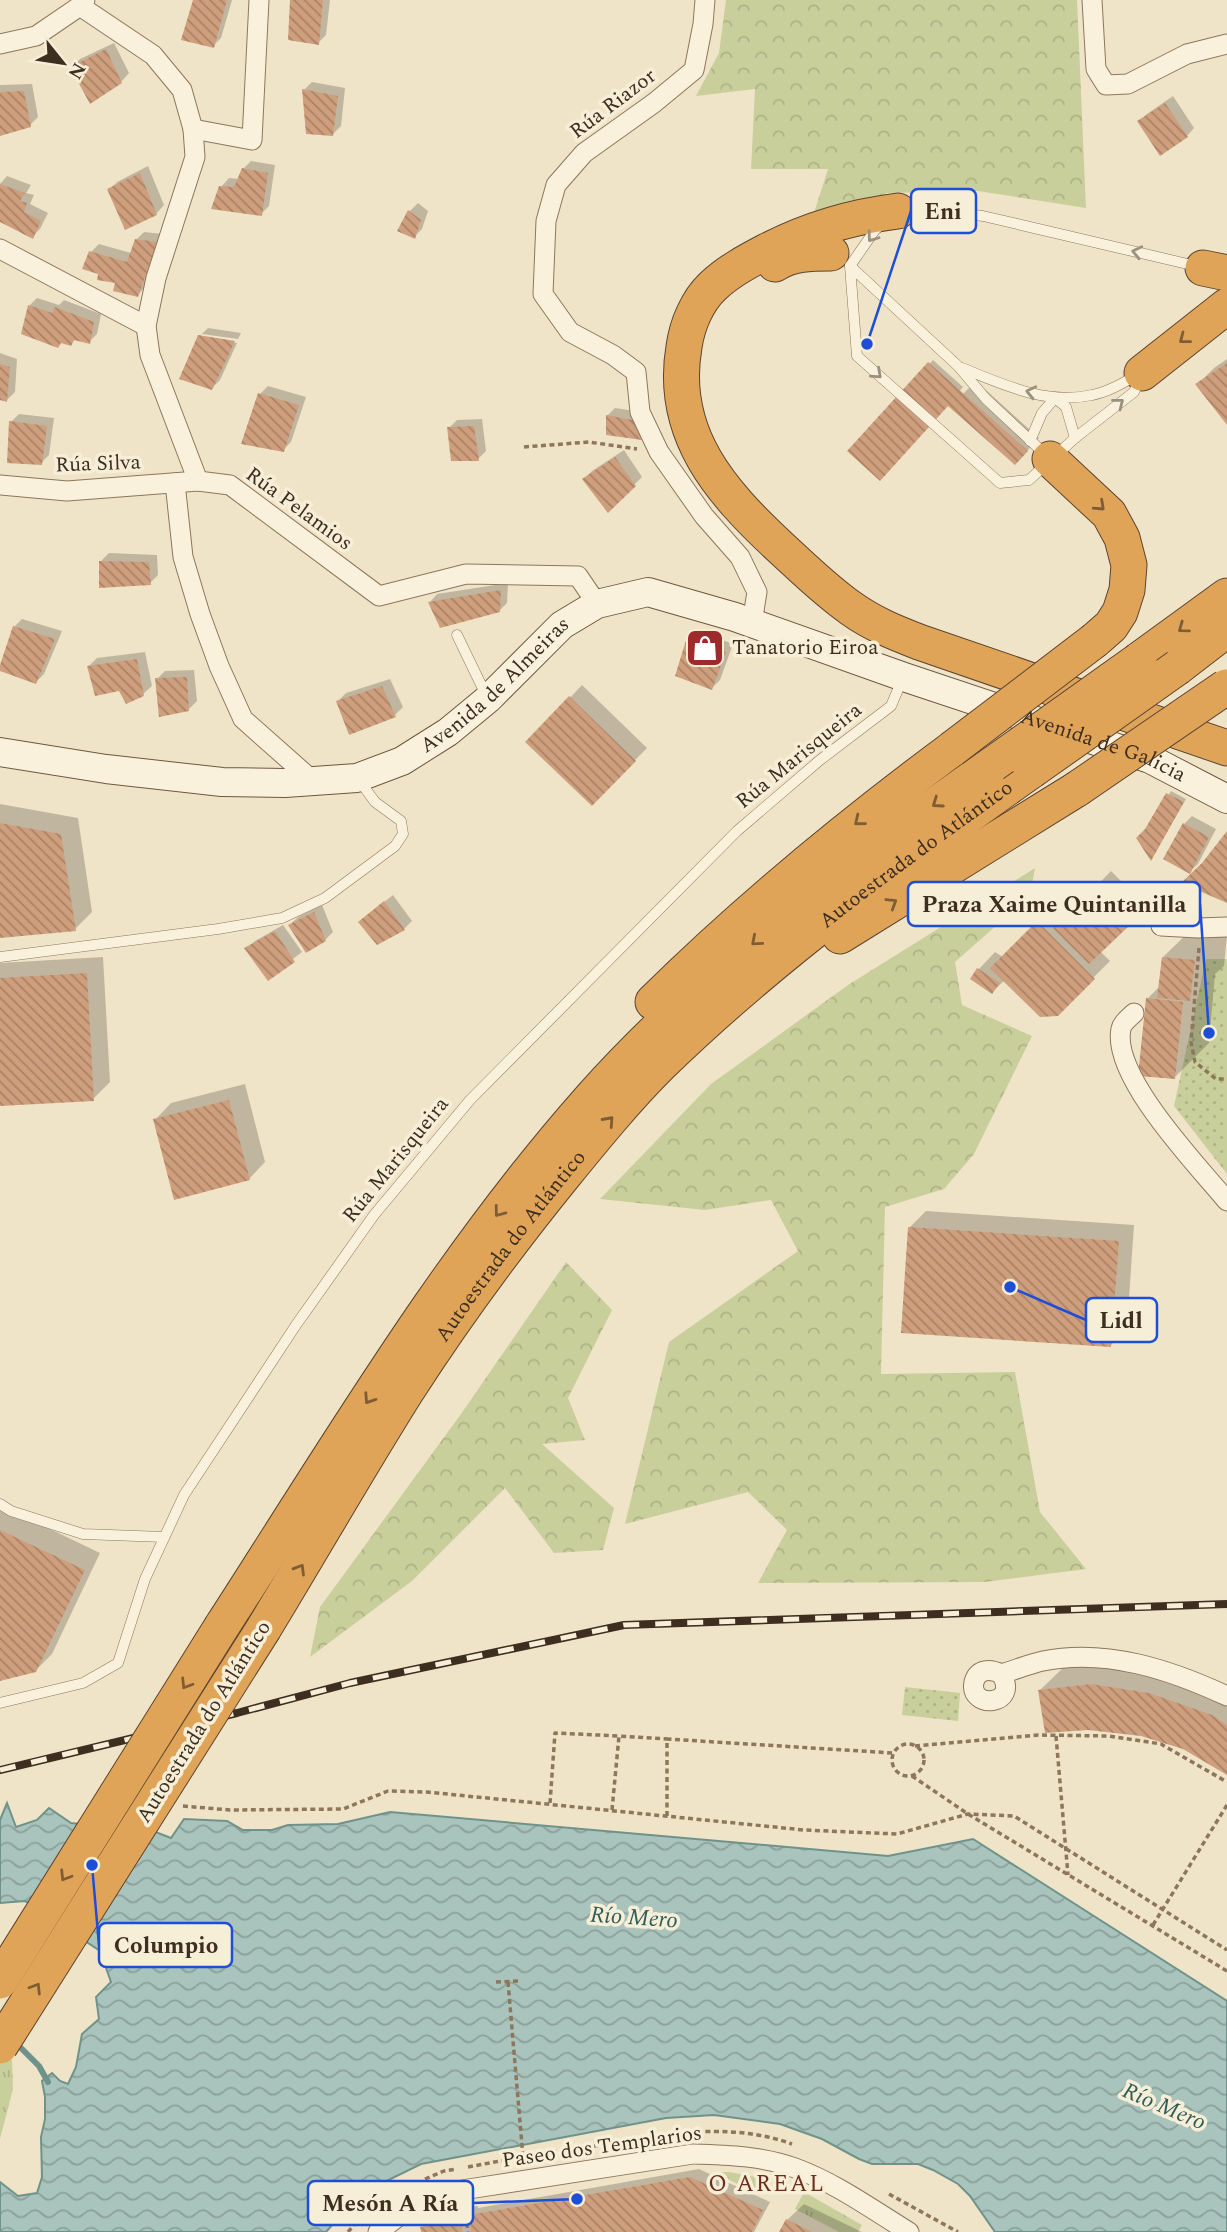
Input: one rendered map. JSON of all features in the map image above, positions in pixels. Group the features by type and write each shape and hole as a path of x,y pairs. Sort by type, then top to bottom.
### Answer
{"highway":[{"path":"898,211 866,215 799,235 741,265 712,287 697,307 685,335 681,365 684,401 690,432 720,485 750,518 821,584 854,610 881,626 919,642 1227,748"},
{"path":"799,235 809,238 841,260"},
{"path":"841,260 807,253 784,259 737,287 717,308 704,333 697,360 705,425 744,487 831,573 870,600 906,619 946,636 1227,732"},
{"path":"1142,373 1227,306"},
{"path":"522,1181 558,1109 654,1002 698,958 791,876 1111,626 1120,612 1127,590 1129,565 1122,538 1109,514 1052,446"},
{"name":"Autoestrada do Atlántico","path":"0,1980 222,1626 440,1290 522,1181 593,1096 680,1007 765,933 894,834 1227,596"},
{"name":"Autoestrada do Atlántico","path":"0,2046 264,1628 407,1391 467,1302 530,1217 600,1131 659,1066 747,985 808,935 922,848 1178,667 1227,629"},
{"path":"747,985 794,964 1077,789 1227,687"}],"main road":[{"name":"Avenida de Almeiras","path":"0,752 106,769 222,782 358,778 402,761 448,732 488,699 562,625 597,604 648,593 752,623 976,700"},
{"name":"Avenida de Galicia","path":"976,700 1150,759 1227,799"}],"street":[{"path":"193,129 252,140 260,0"},
{"name":"Rúa Riazor","path":"705,0 694,70 654,103 584,153 556,186 546,221 543,294 570,332 613,355 636,372 640,412 659,452 704,516 740,557 757,592 752,623"},
{"path":"1092,0 1096,69 1106,85 1128,84 1187,54 1227,44"},
{"path":"0,44 37,36 83,3 153,55 182,90 193,129 195,157 156,278 146,326 150,355 198,481"},
{"path":"0,249 146,326"},
{"name":"Rúa Silva","path":"0,485 67,491 198,481"},
{"name":"Rúa Pelamios","path":"198,481 230,485 379,596 466,574 578,576 597,604"},
{"path":"175,483 183,557 212,645 243,719 313,781"},
{"path":"1161,926 1227,927"},
{"path":"1134,1013 1121,1026 1120,1040 1126,1066 1139,1090 1227,1201"},
{"path":"1001,1674 1043,1661 1079,1657 1135,1663 1186,1677 1227,1696"},
{"name":"Paseo dos Templarios","path":"379,2232 411,2207 461,2190 693,2154 728,2155 793,2168 817,2178 909,2232"}],"lane":[{"path":"841,260 898,211 917,209 983,216 1215,271"},
{"path":"841,260 958,366 986,399 1052,446"},
{"path":"841,260 857,355 1000,483 1029,480 1052,446 1066,407 1055,398"},
{"path":"958,366 1011,388 1055,398 1093,395 1142,373"},
{"path":"1052,446 1134,392 1142,373"},
{"path":"1052,446 1042,413 1055,398"},
{"path":"457,635 488,699"},
{"name":"Rúa Marisqueira","path":"0,1703 83,1683 118,1663 145,1579 184,1495 296,1325 374,1215 470,1100 737,831 820,760 891,706 904,677"},
{"path":"0,957 218,929 282,918 325,898 395,846 403,834 401,821 374,802 358,778"},
{"path":"0,1504 11,1511 83,1534 164,1537"}],"path":[{"path":"524,447 589,442 659,452"},
{"path":"1198,928 1199,956 1191,1042 1195,1062 1216,1079 1227,1079"},
{"path":"550,1804 555,1733 893,1753"},
{"path":"612,1810 619,1736"},
{"path":"1056,1736 1068,1875"},
{"path":"915,1745 924,1759 921,1770 912,1776 901,1776 891,1763 893,1753 900,1746 966,1740 1109,1736 1161,1744 1227,1782"},
{"path":"667,1739 667,1815"},
{"path":"912,1776 968,1814 1227,1971"},
{"path":"176,1806 230,1810 343,1809 388,1791 427,1792 804,1830 897,1834 968,1814 1014,1816 1227,1950"},
{"path":"1152,1926 1227,1805"},
{"path":"496,1982 520,1981"},
{"path":"508,1982 523,2157"},
{"path":"467,2223 468,2232"}],"green space":[{"path":"726,0 1077,0 1086,208 978,191 887,193 812,219 828,169 751,169 755,89 696,96 719,53"},
{"path":"1035,868 1030,896 955,962 962,1005 1032,1036 974,1154 944,1189 885,1207 881,1374 1015,1372 1040,1512 1086,1569 985,1582 758,1583 787,1530 748,1492 625,1524 669,1342 798,1251 771,1200 705,1210 600,1199 711,1084 848,985"},
{"path":"1206,959 1227,959 1227,1174 1174,1106"},
{"path":"566,1262 612,1310 568,1398 585,1440 542,1444 614,1508 603,1550 554,1553 505,1488 412,1581 310,1657 320,1607 461,1414"},
{"path":"905,1687 960,1693 958,1721 902,1715"},
{"path":"0,2052 12,2060 13,2089 0,2139"},
{"path":"714,2172 729,2172 767,2179 759,2195"},
{"path":"804,2192 862,2225 858,2232 839,2232 795,2209"}],"water":[{"name":"Río Mero","path":"7,1803 16,1827 37,1820 49,1808 71,1823 153,1831 171,1838 184,1819 227,1821 243,1830 272,1830 288,1825 338,1824 390,1812 888,1856 973,1839 1227,2001 1227,2232 995,2232 970,2196 958,2184 933,2170 918,2164 872,2164 822,2139 780,2124 714,2115 666,2118 421,2164 370,2189 349,2206 326,2232 0,2232 0,2182 18,2196 37,2193 42,2177 41,2137 45,2119 45,2097 42,2081 52,2073 68,2084 76,2067 82,2034 99,2019 96,1997 111,1982 100,1951 25,1901 0,1903 0,1820"}],"building":[{"path":"193,0 227,0 214,48 181,40"},
{"path":"290,0 323,0 319,45 288,40"},
{"path":"106,49 122,83 90,104 70,67"},
{"path":"302,89 338,96 333,136 306,134"},
{"path":"24,91 31,127 0,136 0,92"},
{"path":"1165,103 1188,137 1160,156 1137,121"},
{"path":"242,168 268,173 262,216 211,209 219,186 234,187"},
{"path":"140,173 157,215 125,230 107,189"},
{"path":"0,184 25,193 20,201 27,203 24,212 41,221 33,239 0,222"},
{"path":"408,210 421,220 415,239 397,231"},
{"path":"135,239 157,242 138,297 113,291 115,283 97,280 98,274 82,269 89,251 127,262"},
{"path":"28,305 52,313 55,307 94,322 90,344 74,340 71,346 61,343 58,348 21,334"},
{"path":"198,335 235,341 212,390 179,379"},
{"path":"928,362 1028,451 1015,465 948,406 880,481 847,451"},
{"path":"1227,363 1227,425 1195,384"},
{"path":"0,364 10,367 7,402 0,400"},
{"path":"258,393 299,405 284,452 241,444"},
{"path":"606,415 633,420 642,440 606,435"},
{"path":"9,421 47,426 42,465 7,463"},
{"path":"474,426 479,461 451,461 447,427"},
{"path":"615,457 636,486 608,513 582,479"},
{"path":"99,561 149,562 151,585 99,588"},
{"path":"501,590 500,612 440,628 428,602"},
{"path":"13,626 55,639 36,684 0,671"},
{"path":"687,637 726,652 712,690 675,676"},
{"path":"137,659 144,696 126,704 119,691 95,696 87,666"},
{"path":"187,677 189,711 159,717 155,678"},
{"path":"382,686 396,717 349,735 336,701"},
{"path":"569,696 636,761 592,806 525,742"},
{"path":"1166,793 1184,802 1151,861 1136,838 1145,829"},
{"path":"0,823 61,834 76,931 0,938"},
{"path":"1183,823 1209,837 1190,874 1163,859"},
{"path":"1227,831 1227,903 1181,883 1202,863"},
{"path":"1093,887 1131,924 1089,964 1053,928"},
{"path":"384,901 405,930 377,945 358,922"},
{"path":"314,912 326,941 306,953 288,925"},
{"path":"1037,921 1095,979 1058,1016 1040,1017 990,968"},
{"path":"275,931 295,962 268,981 244,948"},
{"path":"1162,957 1195,960 1190,1001 1157,998"},
{"path":"977,968 1000,983 992,994 970,979"},
{"path":"87,973 94,1101 0,1106 0,978"},
{"path":"1146,998 1183,1002 1175,1079 1138,1076"},
{"path":"229,1100 250,1180 174,1200 153,1119"},
{"path":"908,1227 1119,1241 1111,1347 901,1333"},
{"path":"0,1530 85,1570 36,1672 0,1681"},
{"path":"1091,1684 1149,1693 1212,1715 1227,1725 1227,1775 1183,1749 1141,1736 1088,1730 1045,1733 1038,1690"},
{"path":"690,2177 763,2210 752,2232 471,2232 469,2215"},
{"path":"786,2219 812,2232 779,2232"},
{"path":"461,2222 463,2232 421,2232 420,2227"}],"waterway":[{"path":"15,2042 39,2066 48,2082"}],"railway":[{"path":"0,1770 350,1683 624,1625 1227,1604"}],"place":[{"name":"Eni","path":"867,344"},
{"name":"Tanatorio Eiroa","path":"705,648"},
{"name":"Praza Xaime Quintanilla","path":"1209,1033"},
{"name":"Lidl","path":"1010,1287"},
{"name":"Columpio","path":"92,1865"},
{"name":"Mesón A Ría","path":"577,2199"}],"district":[{"name":"O AREAL","path":"767,2184"}]}
